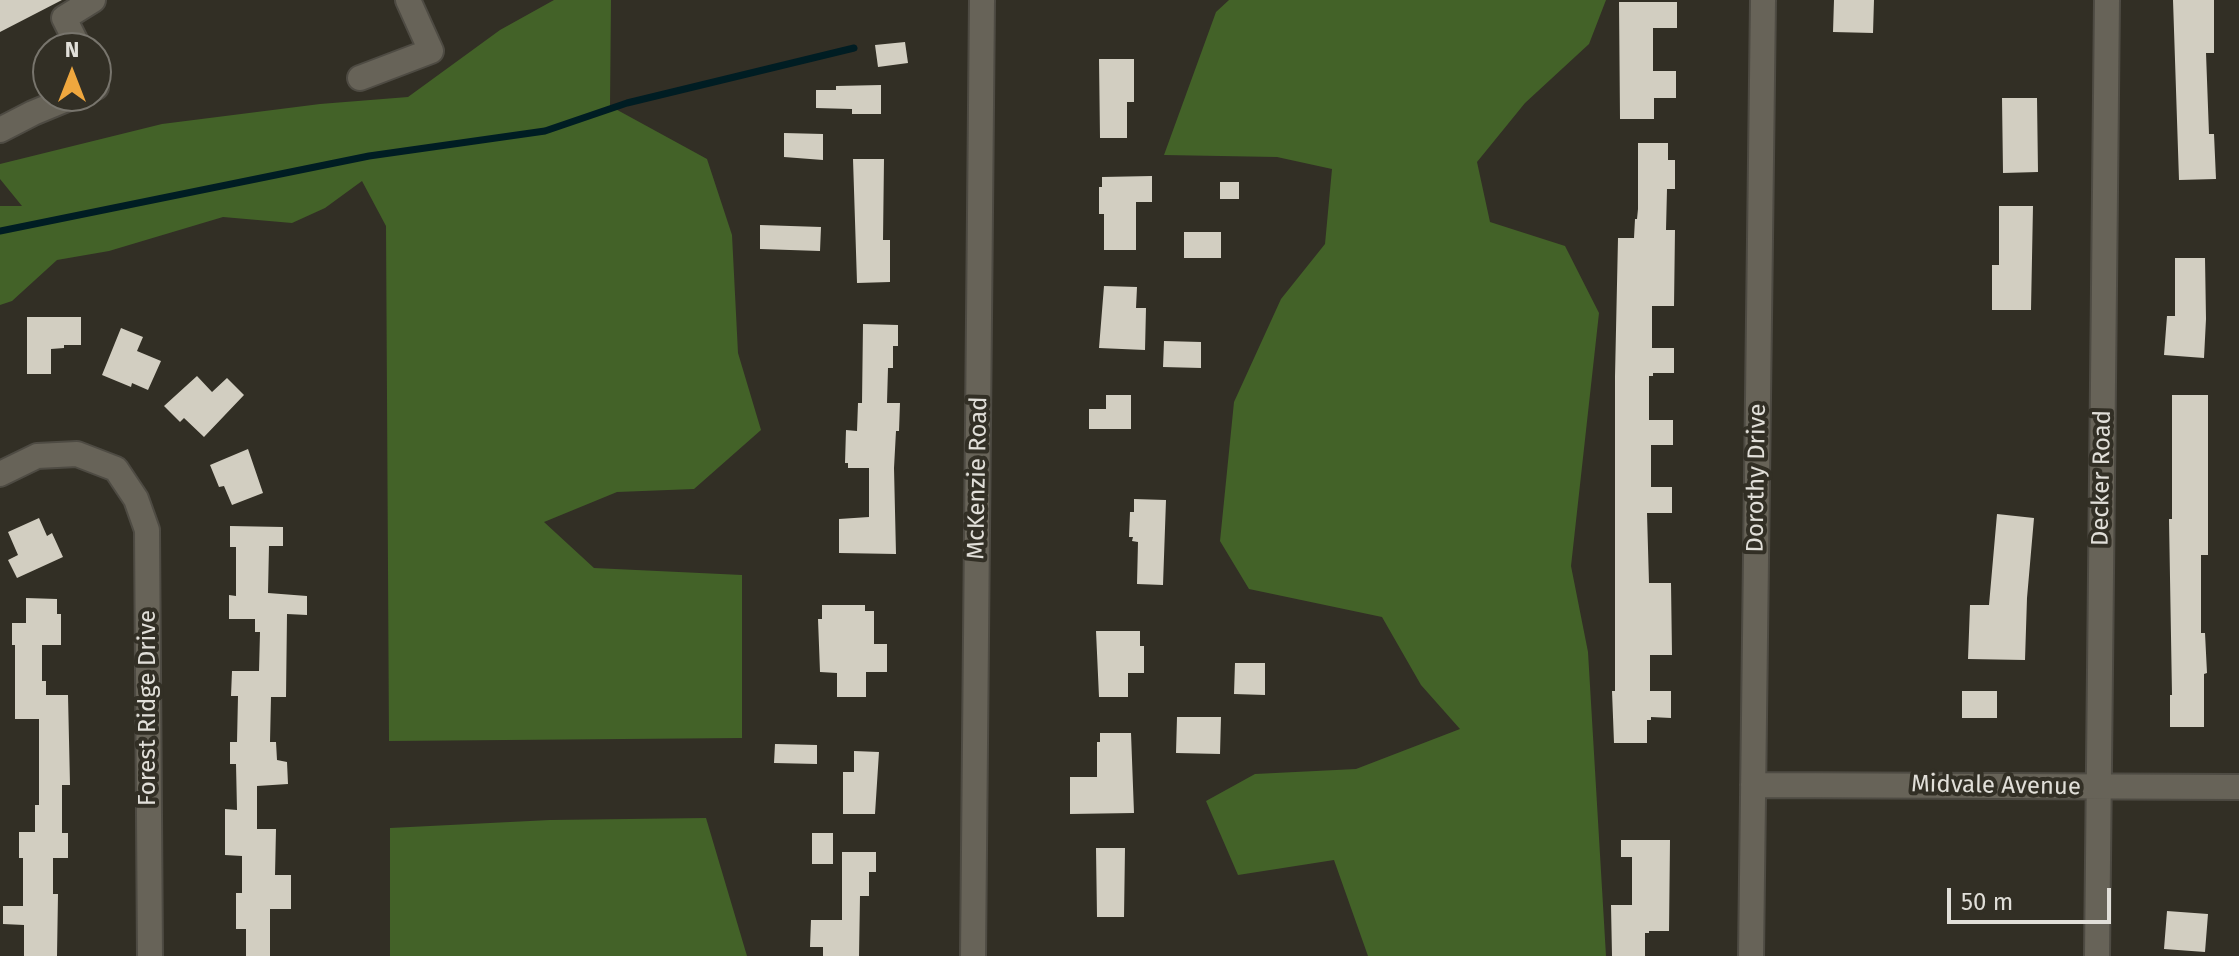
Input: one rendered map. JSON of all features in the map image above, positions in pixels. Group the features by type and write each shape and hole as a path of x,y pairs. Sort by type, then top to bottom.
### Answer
{"street":[{"path":"71,32 64,18 93,0"},
{"path":"360,78 431,51 408,0"},
{"name":"McKenzie Road","path":"973,956 982,0"},
{"name":"Dorothy Drive","path":"1751,956 1763,0"},
{"name":"Decker Road","path":"2097,956 2107,0"},
{"path":"0,130 39,112"},
{"name":"Forest Ridge Drive","path":"0,474 37,456 77,454 116,469 136,499 147,530 150,956"},
{"name":"Midvale Avenue","path":"1753,785 2239,787"}],"green space":[{"path":"554,0 611,0 610,106 707,159 732,235 738,353 761,430 694,489 617,492 544,522 594,568 742,575 742,738 389,741 386,226 362,181 325,208 292,223 223,217 109,251 57,260 12,301 0,305 0,206 22,206 0,179 0,164 162,124 320,104 408,97 500,30"},
{"path":"1229,0 1606,0 1589,44 1525,103 1477,162 1490,222 1565,246 1599,313 1571,566 1588,652 1606,956 1368,956 1334,860 1238,875 1206,801 1255,774 1356,769 1460,729 1421,685 1382,617 1249,589 1220,541 1234,402 1281,299 1325,244 1332,169 1277,157 1164,155 1216,12"},
{"path":"706,818 747,956 390,956 390,828 550,820"}],"building":[{"path":"0,0 62,0 0,32"},
{"path":"1834,0 1874,0 1873,33 1833,32"},
{"path":"2173,0 2214,0 2214,53 2206,53 2209,134 2214,134 2216,179 2179,180"},
{"path":"1619,2 1677,2 1677,28 1653,28 1653,71 1676,71 1676,98 1654,98 1654,119 1620,119"},
{"path":"905,42 908,63 878,67 875,45"},
{"path":"1099,59 1134,59 1134,102 1127,102 1127,138 1100,138"},
{"path":"881,85 881,114 852,114 852,109 816,108 816,90 836,90 836,86"},
{"path":"2002,98 2037,98 2038,172 2003,173"},
{"path":"784,133 823,134 823,160 784,157"},
{"path":"1638,143 1668,143 1668,160 1675,160 1675,189 1667,189 1666,230 1675,230 1674,306 1652,306 1652,348 1674,348 1674,373 1653,373 1649,376 1649,420 1673,420 1673,445 1651,445 1651,487 1672,487 1672,513 1647,513 1649,583 1671,583 1672,655 1650,655 1650,691 1671,691 1671,718 1651,717 1647,720 1647,743 1614,743 1612,691 1615,691 1618,238 1634,238 1638,209"},
{"path":"853,159 884,159 883,240 890,240 890,282 857,283"},
{"path":"1152,176 1152,202 1136,202 1136,250 1104,250 1104,214 1099,214 1102,177"},
{"path":"1220,182 1239,182 1239,199 1220,199"},
{"path":"1999,206 2033,206 2031,310 1992,310 1992,265 1999,265"},
{"path":"760,225 821,227 820,251 760,249"},
{"path":"1184,232 1221,232 1221,258 1184,258"},
{"path":"2175,258 2205,258 2204,358 2164,355 2167,316 2175,316"},
{"path":"1104,286 1137,287 1136,308 1146,308 1145,350 1099,348"},
{"path":"27,317 81,317 81,345 51,349 51,374 27,374"},
{"path":"863,324 898,325 898,346 893,346 893,368 888,368 887,403 900,403 894,468 896,554 839,553 839,519 869,517 869,468 848,468 848,463 845,463 846,430 857,431 858,403 862,403"},
{"path":"121,328 143,337 137,351 161,361 148,390 132,383 131,387 102,375"},
{"path":"1164,341 1201,342 1201,368 1163,367"},
{"path":"197,376 212,392 227,378 244,395 204,437 184,418 180,422 164,406"},
{"path":"1106,395 1131,395 1131,429 1089,429 1089,409 1106,409"},
{"path":"2172,395 2208,395 2208,555 2201,555 2201,633 2205,633 2207,673 2204,674 2204,727 2170,727"},
{"path":"248,449 263,493 232,505 224,486 219,487 210,465"},
{"path":"1134,499 1166,500 1163,585 1137,584 1138,542 1129,537"},
{"path":"1997,514 2034,518 2025,660 1968,659 1970,605 1989,605"},
{"path":"39,518 47,536 52,533 63,557 17,578 8,560 18,555 8,532"},
{"path":"230,526 283,527 283,546 269,546 268,593 307,596 307,615 287,614 286,697 271,697 270,742 276,742 277,760 287,762 288,784 257,786 257,829 276,829 275,875 291,875 291,909 270,909 270,956 246,956 246,929 236,929 236,893 242,893 242,856 225,855 225,809 237,810 236,764 230,764 230,742 237,742 238,696 231,696 232,671 259,671 260,632 255,632 255,619 229,619 229,595 236,596 236,547 230,547"},
{"path":"26,598 57,599 57,614 61,614 61,645 42,645 42,681 46,681 46,695 68,695 70,785 62,785 62,833 68,833 68,858 53,858 53,894 58,894 57,956 24,956 24,925 3,924 3,906 23,906 23,858 19,858 19,832 35,832 35,805 39,805 39,719 15,719 12,623 26,623"},
{"path":"822,605 865,605 865,611 874,611 874,644 887,644 887,672 866,672 866,697 837,697 837,673 820,672 818,619 822,619"},
{"path":"1096,631 1140,631 1140,646 1144,646 1144,673 1128,673 1128,697 1099,697"},
{"path":"1235,663 1265,663 1265,695 1234,694"},
{"path":"1962,691 1997,691 1997,718 1962,718"},
{"path":"1177,717 1221,717 1220,754 1176,753"},
{"path":"1100,733 1131,733 1134,813 1070,814 1070,777 1097,777"},
{"path":"775,744 817,745 817,764 774,763"},
{"path":"854,751 879,752 875,814 843,814 843,772 854,772"},
{"path":"812,833 833,833 833,864 812,864"},
{"path":"1621,840 1670,840 1669,931 1645,933 1645,956 1612,956 1611,905 1632,905 1632,857 1621,857"},
{"path":"1096,848 1125,848 1124,917 1097,917"},
{"path":"842,852 876,852 876,872 869,872 869,896 860,896 859,956 823,956 823,947 810,947 811,920 842,920"},
{"path":"2167,911 2208,914 2205,952 2164,949"}],"waterway":[{"path":"0,231 369,156 545,131 627,103 854,48"}]}
